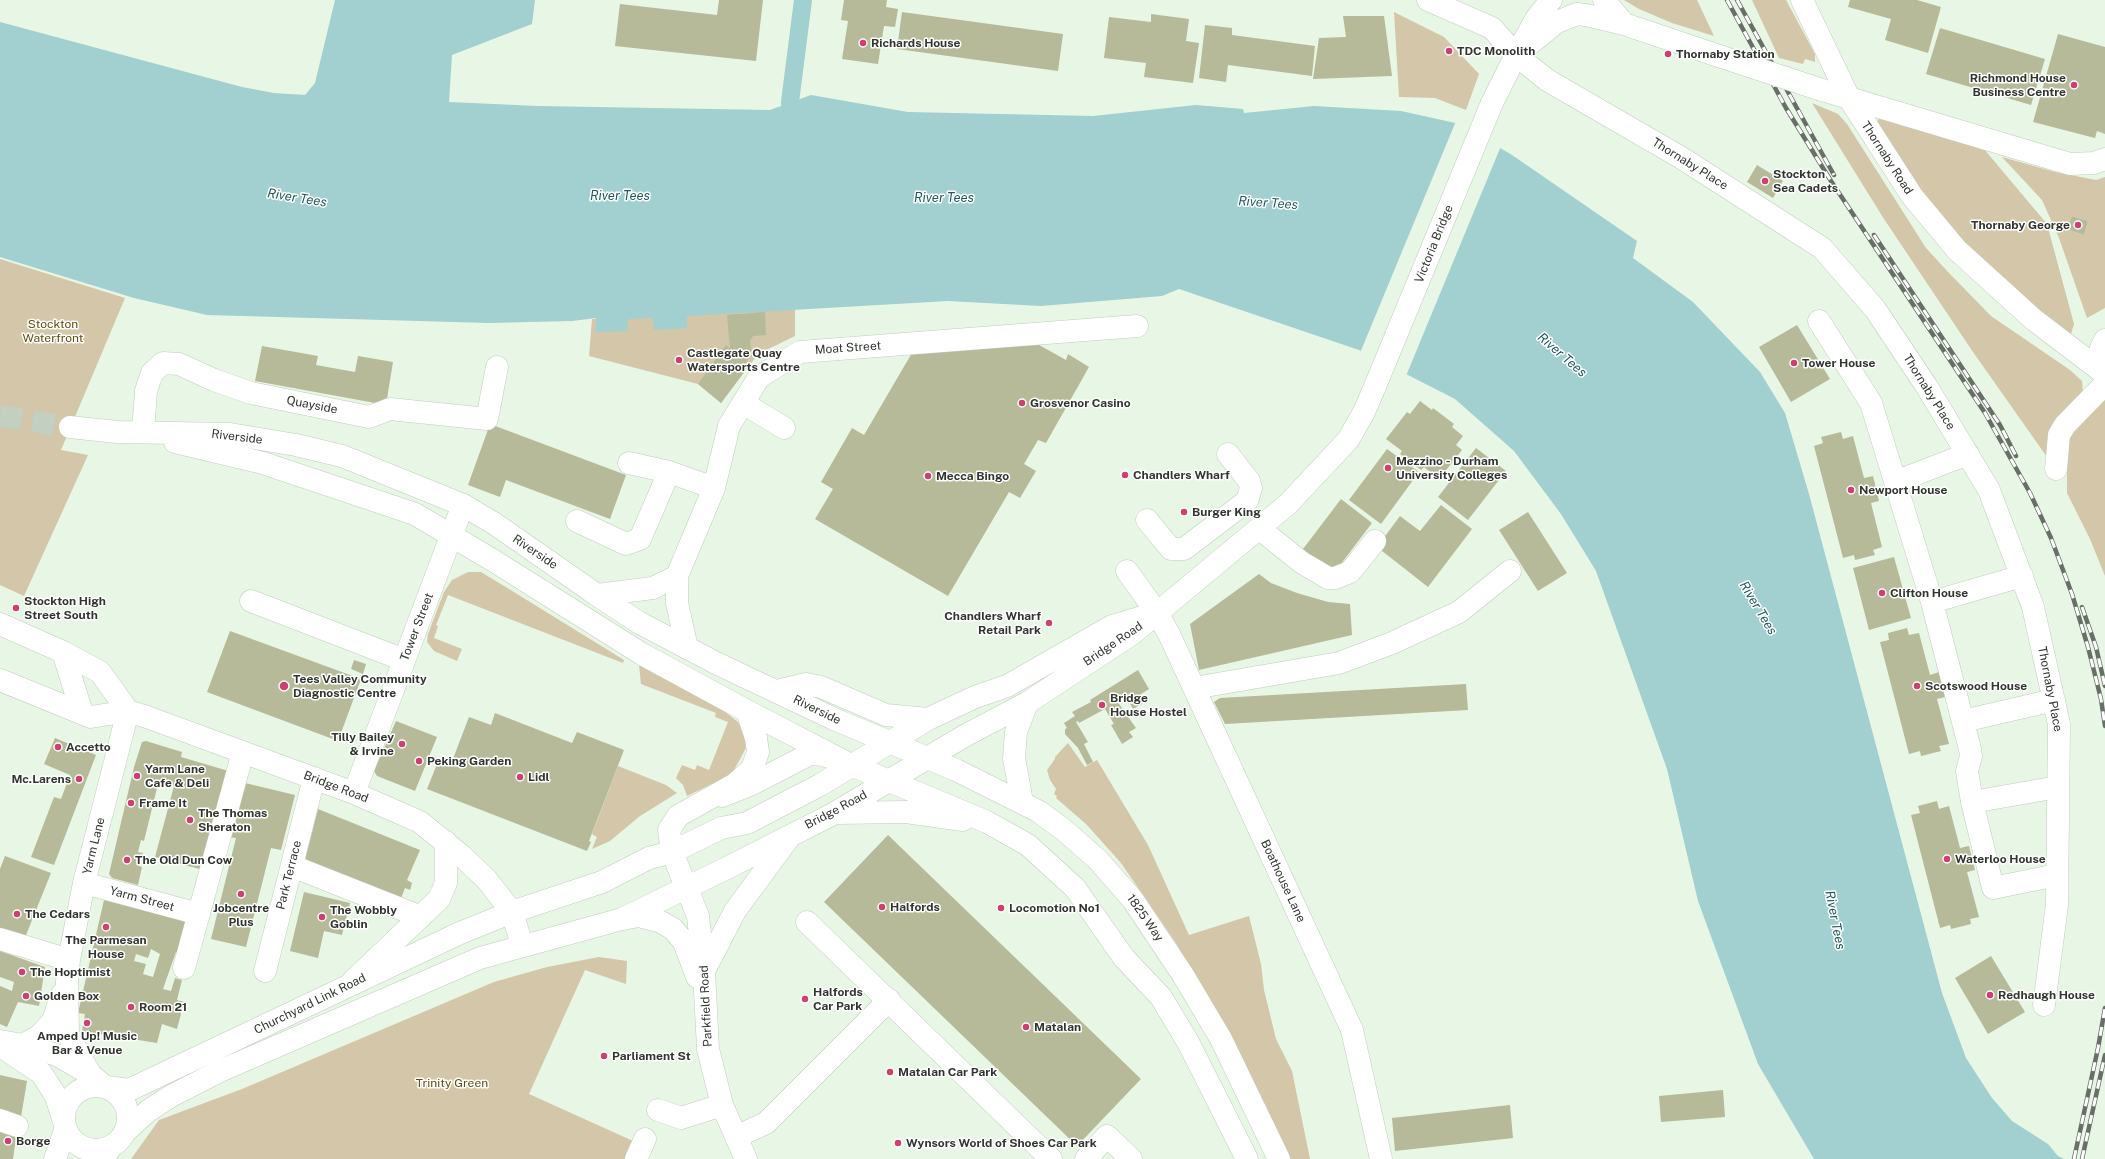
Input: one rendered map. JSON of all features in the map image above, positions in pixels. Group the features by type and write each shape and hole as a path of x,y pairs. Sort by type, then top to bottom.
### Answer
{"main road":[{"name":"Thornaby Place","path":"1428,0 1492,28 1516,55 1547,80 1680,157 1822,248 1875,309 1927,387 1989,490 2033,607 2059,724 2057,905 2044,1005"},
{"path":"1516,55 1536,19 1551,0"},
{"path":"1604,0 1624,24"},
{"name":"Thornaby Road","path":"1802,0 1849,98 1912,196 1957,250 2033,319 2105,377"},
{"path":"1516,55 1557,22 1577,14 1624,24 1774,75 2070,164 2094,163 2105,160"},
{"name":"Victoria Bridge","path":"1376,384 1492,104 1516,55"},
{"path":"1820,322 1871,403 1932,602 1970,748 1971,756 1967,771 1972,802 1993,888 2057,875"},
{"name":"Moat Street","path":"687,648 677,603 677,576 714,488 729,426 759,377 800,352 1137,326"},
{"path":"2056,469 2059,435 2065,425 2105,377 2100,360 2101,348 2105,340"},
{"name":"Quayside","path":"142,432 146,391 152,373 163,363 179,364 214,380 251,393 369,417 390,409 487,419 497,367"},
{"name":"Bridge Road","path":"128,711 354,793 420,822 446,842 487,880 512,912 522,945 622,918 729,867 792,833 833,814 926,758 1027,702 1132,634 1260,529 1288,504 1348,440 1364,412 1376,384"},
{"path":"743,404 784,428"},
{"name":"Riverside","path":"70,427 117,432 173,442 263,463 415,514 452,535 642,654 851,765 889,781"},
{"name":"Riverside","path":"117,432 230,434 296,445 342,456 463,505 495,524 596,595 638,622 687,648 834,720 926,758"},
{"path":"1147,520 1171,549 1184,549 1247,501 1251,488 1248,481 1228,454"},
{"path":"1895,482 1968,454"},
{"path":"629,463 669,472 714,488"},
{"path":"577,521 626,544 640,539 669,472"},
{"name":"Tower Street","path":"354,793 463,505"},
{"path":"1260,529 1301,562 1328,578 1335,578 1350,572 1375,540"},
{"name":"Boathouse Lane","path":"1127,571 1157,613 1194,688 1352,1030 1381,1159"},
{"path":"1194,688 1338,663 1392,643 1459,612 1510,571"},
{"path":"596,595 653,588 677,576"},
{"path":"1932,602 2022,576"},
{"path":"250,601 404,660"},
{"name":"Bridge Road","path":"512,912 602,882 649,858 672,852 721,828 747,823 820,785 928,720 975,697 1007,686 1112,626 1157,613"},
{"path":"0,624 60,651 100,672 128,711 91,717 0,680"},
{"path":"60,651 82,713"},
{"path":"777,691 806,684 886,715 928,720"},
{"path":"1963,721 2054,700"},
{"path":"1022,802 1014,758 1016,732 1027,702"},
{"name":"Yarm Lane","path":"100,1082 68,1034 67,982 69,960 84,884 128,711"},
{"path":"703,804 735,784 752,769 758,752 756,738 747,711"},
{"path":"184,968 243,752"},
{"path":"703,804 752,784 810,754 823,755 851,765"},
{"name":"1825 Way","path":"926,758 956,770 1038,811 1064,830 1098,860 1133,900 1183,975 1221,1039 1279,1159"},
{"name":"Park Terrace","path":"264,971 314,778"},
{"path":"889,781 987,822 1028,845 1075,888 1124,958 1161,996 1221,1106 1246,1159"},
{"path":"1972,802 2058,787"},
{"name":"Parkfield Road","path":"703,804 678,816 669,830 672,852 698,916 704,971 704,995 708,1048 722,1105 746,1159"},
{"path":"833,814 906,812 941,819 987,822"},
{"path":"704,971 734,911 792,833"},
{"path":"348,986 439,899 446,883 446,842"},
{"path":"292,866 421,917"},
{"name":"Yarm Street","path":"84,884 199,914"},
{"name":"Churchyard Link Road","path":"100,1082 129,1090 460,933 512,912"},
{"path":"622,918 639,916 659,921 672,928 684,942 704,995"},
{"path":"807,922 1051,1159"},
{"path":"0,939 69,960"},
{"name":"Churchyard Link Road","path":"113,1146 148,1111 171,1096 220,1071 480,958 522,945"},
{"name":"Yarm Lane","path":"23,1045 40,1036 53,1021 67,982"},
{"path":"736,1137 766,1123 889,1000"},
{"path":"0,1041 23,1045 57,1055 117,1093 124,1101 128,1112 128,1123 113,1146 98,1151 84,1149 73,1141 64,1125 56,1096 42,1073 0,1046"},
{"path":"55,1159 64,1125 66,1105 74,1093 87,1086 100,1082"},
{"path":"658,1110 681,1118 722,1105"},
{"path":"1086,1159 1107,1136 1131,1159"},
{"path":"636,1159 645,1139"}],"green space":[{"path":"1624,0 1697,0 1714,36 1672,23 1639,9"},
{"path":"1752,0 1786,0 1815,54 1815,62 1805,59 1803,64 1779,58"},
{"path":"1394,12 1444,37 1479,74 1466,110 1435,98 1399,97"},
{"path":"1812,103 1838,114 1847,124 1926,248 1949,273 1991,316 2070,370 2082,381 2083,394 2047,457 1973,352 1884,219"},
{"path":"1881,117 1984,149 2047,224 2074,324 2071,334 2009,286 1967,246 1937,212 1907,172 1878,124 1878,120"},
{"path":"2002,157 2055,172 2096,180 2105,177 2105,308 2087,318 2059,238 2042,200","holes":["2072,216 2088,221 2084,235 2067,229"]},
{"name":"Stockton Waterfront","path":"0,259 125,298 61,450 88,455 24,596 0,585"},
{"name":"Castlegate Quay Watersports Centre","path":"795,309 795,336 758,354 721,403 698,384 589,356 592,319"},
{"path":"2099,395 2105,401 2105,576 2090,539 2067,493 2067,473 2063,447"},
{"path":"468,572 481,572 624,660 623,663 448,595 436,625 438,626 434,638 462,649 457,661 434,651 427,642 428,634 444,592 452,580"},
{"path":"639,665 724,711 738,722 745,737 746,748 734,770 726,777 687,796 683,785 676,778 682,765 695,770 697,765 709,770 728,722 715,717 716,713 641,684"},
{"path":"1068,743 1085,767 1097,760 1148,845 1189,935 1249,916 1261,964 1264,990 1276,1039 1292,1071 1310,1159 1290,1159 1254,1083 1213,1006 1176,943 1121,863 1086,824 1056,798 1057,796 1054,794 1056,789 1050,780 1047,770 1055,757"},
{"path":"618,766 666,785 677,793 640,816 610,841 592,849 597,837 592,834"},
{"name":"Trinity Green","path":"599,957 627,961 626,984 585,970 529,1094 633,1141 629,1159 131,1159 159,1120 242,1089 494,982 547,967"}],"water":[{"name":"River Tees","path":"335,0 535,0 532,24 452,55 449,102 538,106 770,110 811,95 908,112 1093,116 1196,105 1243,109 1244,113 1314,106 1401,111 1460,124 1512,155 1637,241 1633,258 1693,302 1760,372 1785,413 1809,494 1942,993 1966,1058 1992,1098 2012,1121 2048,1144 2058,1156 2064,1159 1814,1159 1758,1064 1698,901 1667,769 1596,571 1561,514 1514,451 1455,399 1359,350 1179,289 1162,296 1041,306 948,301 687,316 687,328 654,330 653,318 628,319 627,331 596,332 596,318 572,321 489,323 207,315 134,298 0,257 0,22 242,87 274,93 305,95 315,83"}],"pier":[{"path":"1456,121 1501,146 1406,376 1360,353"}],"building":[{"path":"719,0 763,0 756,61 615,46 620,4 717,15"},
{"name":"Richards House","path":"844,0 887,0 886,7 898,9 895,27 884,26 878,64 842,59 848,21 841,20"},
{"path":"1850,0 1917,0 1941,7 1928,53 1885,40 1891,19 1848,7"},
{"path":"902,12 1063,34 1058,71 897,49"},
{"path":"1151,14 1189,19 1186,41 1199,43 1193,83 1144,77 1146,63 1104,58 1109,17 1151,22"},
{"path":"1343,16 1384,16 1392,76 1313,79 1319,38 1346,37"},
{"path":"1205,25 1232,28 1232,35 1315,46 1312,76 1228,65 1226,82 1199,78"},
{"path":"1940,28 2045,59 2031,105 1926,74"},
{"name":"Richmond House Business Centre","path":"2058,34 2105,47 2105,134 2097,131 2095,138 2033,122"},
{"name":"Stockton Sea Cadets","path":"1757,165 1783,181 1773,198 1747,182"},
{"name":"Thornaby George","path":"2072,216 2088,221 2084,235 2067,229"},
{"path":"765,312 766,335 753,336 750,341 752,355 746,361 750,364 721,403 698,384 726,345 730,349 727,315"},
{"name":"Tower House","path":"1797,325 1830,379 1791,402 1759,347"},
{"name":"Mecca Bingo","path":"1032,341 1066,360 1068,354 1089,367 1046,443 1038,440 1024,464 1036,471 1020,498 1009,492 948,596 815,519 833,489 821,482 852,428 864,435 916,346"},
{"path":"262,346 318,356 316,365 355,372 358,356 393,362 386,405 255,381"},
{"path":"1420,401 1432,410 1433,408 1454,424 1452,427 1463,436 1456,445 1462,450 1439,479 1424,467 1421,470 1400,454 1402,451 1386,439 1407,412 1410,414"},
{"path":"490,424 626,475 610,519 506,480 500,497 468,485"},
{"name":"Newport House","path":"1841,432 1843,439 1853,436 1864,478 1873,476 1879,501 1871,503 1882,547 1873,550 1875,555 1855,560 1854,555 1843,558 1814,446 1823,443 1821,437"},
{"path":"1476,448 1506,471 1468,520 1438,497"},
{"path":"1387,449 1419,472 1381,524 1349,500"},
{"path":"1341,499 1372,523 1334,573 1303,549"},
{"path":"1441,505 1472,529 1428,587 1377,547 1400,516 1420,531"},
{"path":"1528,512 1567,573 1538,591 1499,530"},
{"name":"Clifton House","path":"1894,557 1911,618 1869,630 1853,568"},
{"path":"1259,574 1271,583 1297,593 1328,602 1350,604 1352,635 1199,670 1190,624"},
{"name":"Scotswood House","path":"1907,628 1909,635 1919,633 1930,675 1939,672 1945,697 1937,699 1949,744 1939,746 1941,751 1921,756 1920,751 1909,754 1880,642 1889,640 1888,633"},
{"name":"Tees Valley Community Diagnostic Centre","path":"230,631 361,679 338,741 207,692"},
{"path":"354,660 366,664 363,674 351,669"},
{"name":"Bridge House Hostel","path":"1138,670 1149,689 1141,694 1145,702 1133,709 1126,696 1117,701 1136,728 1129,732 1133,737 1122,744 1111,725 1114,724 1105,709 1079,723 1078,721 1076,722 1088,742 1084,744 1093,762 1087,765 1078,748 1065,734 1065,729 1067,728 1064,723 1075,716 1072,712 1091,702 1090,700"},
{"path":"1466,684 1468,710 1225,724 1214,702 1220,698"},
{"name":"Lidl","path":"495,713 572,743 577,732 624,750 589,841 591,842 587,851 427,789 439,759 451,764 469,717 491,725"},
{"name":"Tilly Bailey & Irvine","path":"396,721 437,737 415,791 377,776 374,771"},
{"path":"55,738 96,755 54,865 31,857 54,797 61,799 70,775 44,764"},
{"path":"146,741 182,752 181,757 232,772 207,871 155,857 174,786 159,780 144,841 141,840 138,852 143,853 139,866 142,867 138,885 112,878 109,874 134,767 142,742"},
{"name":"Jobcentre Plus","path":"241,782 295,795 281,850 271,848 246,947 211,939 236,838 228,837"},
{"name":"Waterloo House","path":"1937,801 1939,809 1949,806 1960,848 1969,846 1975,870 1967,872 1979,917 1970,919 1971,924 1951,929 1950,925 1940,928 1911,815 1920,813 1918,806"},
{"path":"318,809 420,850 407,880 412,883 410,890 405,888 399,903 304,864"},
{"path":"888,835 1141,1079 1077,1146 824,902"},
{"path":"5,856 51,873 24,940 0,931 0,869"},
{"name":"The Wobbly Goblin","path":"304,892 350,903 342,935 324,931 318,958 290,951"},
{"path":"104,900 191,923 183,954 176,952 163,989 171,991 175,978 182,980 177,1000 184,1002 177,1029 162,1024 157,1043 82,1031 85,1014 78,1013","holes":["151,949 160,954 153,977 143,974 146,964 134,961 136,954 148,958"]},
{"path":"0,951 45,967 39,1006 18,1002 7,1027 0,1024 0,986 12,991 14,982 0,977"},
{"name":"Redhaugh House","path":"1991,956 2025,1012 1988,1034 1955,978"},
{"path":"0,1075 27,1081 21,1117 0,1110"},
{"path":"1723,1090 1725,1117 1661,1122 1659,1096"},
{"path":"1510,1105 1513,1138 1395,1151 1392,1118"},
{"name":"Borge","path":"0,1125 17,1131 13,1159 0,1159"}],"waterway":[{"path":"792,125 790,102 803,0"}],"tunnel":[{"path":"0,416 70,427"}],"railway":[{"path":"1727,0 1786,108 1831,181 1985,413 2030,493 2051,538 2072,594 2088,647 2101,699 2105,726"},
{"path":"1737,0 1834,175"},
{"path":"1874,235 2000,425 2016,456"},
{"path":"2082,607 2096,647 2105,686"},
{"path":"2074,1159 2105,1008"},
{"path":"2082,1159 2105,1055"}],"place":[{"name":"Richards House","path":"863,43"},
{"name":"TDC Monolith","path":"1449,51"},
{"name":"Thornaby Station","path":"1668,54"},
{"name":"Richmond House Business Centre","path":"2074,85"},
{"name":"Stockton Sea Cadets","path":"1765,181"},
{"name":"Thornaby George","path":"2078,225"},
{"name":"Castlegate Quay Watersports Centre","path":"679,360"},
{"name":"Tower House","path":"1794,363"},
{"name":"Grosvenor Casino","path":"1022,403"},
{"name":"Mezzino - Durham University Colleges","path":"1388,468"},
{"name":"Chandlers Wharf","path":"1125,475"},
{"name":"Mecca Bingo","path":"928,476"},
{"name":"Newport House","path":"1851,490"},
{"name":"Burger King","path":"1184,512"},
{"name":"Clifton House","path":"1882,593"},
{"name":"Stockton High Street South","path":"16,608"},
{"name":"Chandlers Wharf Retail Park","path":"1049,623"},
{"name":"Tees Valley Community Diagnostic Centre","path":"284,686"},
{"name":"Scotswood House","path":"1917,686"},
{"name":"Bridge House Hostel","path":"1102,705"},
{"name":"Tilly Bailey & Irvine","path":"402,744"},
{"name":"Accetto","path":"58,747"},
{"name":"Peking Garden","path":"419,761"},
{"name":"Yarm Lane Cafe & Deli","path":"137,776"},
{"name":"Lidl","path":"520,777"},
{"name":"Mc.Larens","path":"79,779"},
{"name":"Frame It","path":"131,803"},
{"name":"The Thomas Sheraton","path":"190,820"},
{"name":"Waterloo House","path":"1947,859"},
{"name":"The Old Dun Cow","path":"127,860"},
{"name":"Jobcentre Plus","path":"241,894"},
{"name":"Halfords","path":"882,907"},
{"name":"Locomotion No1","path":"1001,908"},
{"name":"The Cedars","path":"17,914"},
{"name":"The Wobbly Goblin","path":"322,917"},
{"name":"The Parmesan House","path":"106,927"},
{"name":"The Hoptimist","path":"22,972"},
{"name":"Redhaugh House","path":"1990,995"},
{"name":"Golden Box","path":"26,996"},
{"name":"Halfords Car Park","path":"805,999"},
{"name":"Room 21","path":"131,1007"},
{"name":"Amped Up! Music Bar & Venue","path":"87,1023"},
{"name":"Matalan","path":"1026,1027"},
{"name":"Parliament St","path":"604,1056"},
{"name":"Matalan Car Park","path":"890,1072"},
{"name":"Borge","path":"8,1141"},
{"name":"Wynsors World of Shoes Car Park","path":"898,1143"}]}
